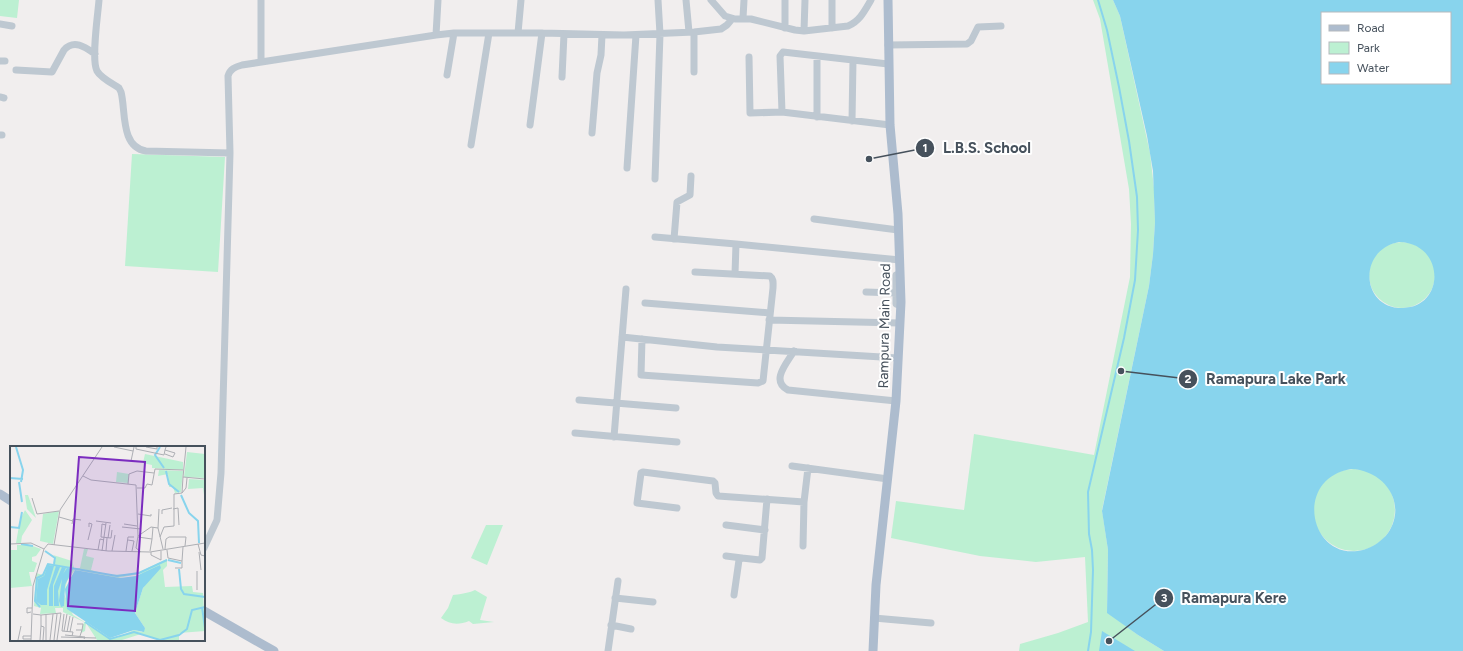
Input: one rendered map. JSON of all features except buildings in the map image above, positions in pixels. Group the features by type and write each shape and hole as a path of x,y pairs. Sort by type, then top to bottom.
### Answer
{"main road":[{"name":"Rampura Main Road","path":"873,651 874,618 896,401 901,306 898,214 890,125 888,0"},
{"path":"0,494 10,500"},
{"path":"205,612 274,651"}],"street":[{"path":"100,0 95,54 96,69 98,73 119,88 121,92 125,124 135,147 139,150 146,151 230,153"},
{"path":"261,0 261,62"},
{"path":"436,35 438,0"},
{"path":"518,33 521,0"},
{"path":"655,179 660,34 658,0"},
{"path":"686,0 691,32 694,72"},
{"path":"712,0 726,16 732,19 751,19 785,28 804,31 854,24 860,18 871,0"},
{"path":"743,18 744,0"},
{"path":"785,0 785,28"},
{"path":"804,0 804,31"},
{"path":"832,0 832,28"},
{"path":"205,546 217,520 221,479 230,153 228,76 233,69 242,65 454,33 602,35 660,34 721,29 732,19"},
{"path":"0,24 12,26"},
{"path":"888,45 967,44 971,41 978,27 1001,26"},
{"path":"447,75 454,33"},
{"path":"471,145 489,33"},
{"path":"530,125 542,33"},
{"path":"562,77 564,34"},
{"path":"592,133 602,35"},
{"path":"627,168 636,35"},
{"path":"16,70 52,72 66,47 75,45 82,45 95,54"},
{"path":"782,112 781,54 783,52 888,64"},
{"path":"816,117 817,56"},
{"path":"749,57 750,113 782,112 890,125"},
{"path":"852,121 853,60"},
{"path":"674,239 677,202 690,195 691,176"},
{"path":"814,219 898,230"},
{"path":"655,237 900,260"},
{"path":"735,274 736,244"},
{"path":"642,339 641,375 761,383 764,379 774,281 770,276 695,272"},
{"path":"900,274 896,276 896,304 901,306"},
{"path":"614,437 626,290"},
{"path":"866,292 896,293"},
{"path":"645,303 770,316 900,323"},
{"path":"622,337 717,347 898,358"},
{"path":"794,351 780,376 780,382 783,387 788,390 896,401"},
{"path":"579,400 676,408"},
{"path":"574,433 677,442"},
{"path":"792,466 888,479"},
{"path":"802,546 804,502 808,468"},
{"path":"677,508 637,502 641,473 713,481 716,483 716,493 718,496 804,502"},
{"path":"726,556 760,560 762,558 767,499"},
{"path":"726,526 765,530"},
{"path":"734,595 739,560 742,558"},
{"path":"608,651 618,582"},
{"path":"615,598 653,602"},
{"path":"874,618 931,623"},
{"path":"611,625 631,629"}],"green space":[{"path":"0,0 19,0 17,18 0,16"},
{"path":"1093,0 1113,0 1120,16 1150,153 1154,188 1155,222 1149,286 1102,510 1108,550 1107,612 1138,635 1164,651 1019,651 1020,644 1058,633 1088,622 1085,557 1036,562 980,556 891,538 896,501 964,510 974,434 1094,455 1130,277 1131,224 1129,189 1100,19"},
{"path":"132,154 225,157 218,272 125,266"},
{"path":"1402,242 1415,245 1425,252 1432,262 1435,275 1432,288 1425,298 1415,305 1402,308 1389,305 1379,298 1372,288 1369,275 1372,262 1379,252 1389,245"},
{"path":"1354,469 1370,472 1383,481 1392,494 1395,510 1392,526 1383,539 1370,548 1354,551 1338,548 1325,539 1316,526 1313,510 1316,494 1325,481 1338,472"},
{"path":"486,525 503,525 487,565 471,558"},
{"path":"475,590 487,597 480,620 494,622 473,624 469,621 455,624 441,618 448,608 453,595"}],"water":[{"path":"1113,0 1463,0 1463,651 1164,651 1107,613 1108,550 1102,511 1149,286 1153,254 1155,222 1153,171 1147,136 1120,16","holes":["1399,242 1414,245 1425,253 1432,263 1434,275 1433,287 1427,297 1417,305 1403,308 1389,306 1379,299 1372,290 1370,278 1371,267 1376,256 1385,247","1351,469 1374,475 1382,482 1389,490 1394,500 1395,510 1394,522 1383,539 1363,550 1345,551 1330,544 1320,533 1315,518 1315,502 1321,488 1332,476"]},
{"path":"1102,631 1135,651 1099,651"}],"waterway":[{"path":"1088,651 1091,632 1093,570 1092,550 1089,534 1088,492 1124,338 1135,280 1138,230 1137,197 1129,141 1107,30 1098,0"}],"place":[{"name":"L.B.S. School","path":"869,159"},
{"name":"Ramapura Lake Park","path":"1121,371"},
{"name":"Ramapura Kere","path":"1109,641"}]}
